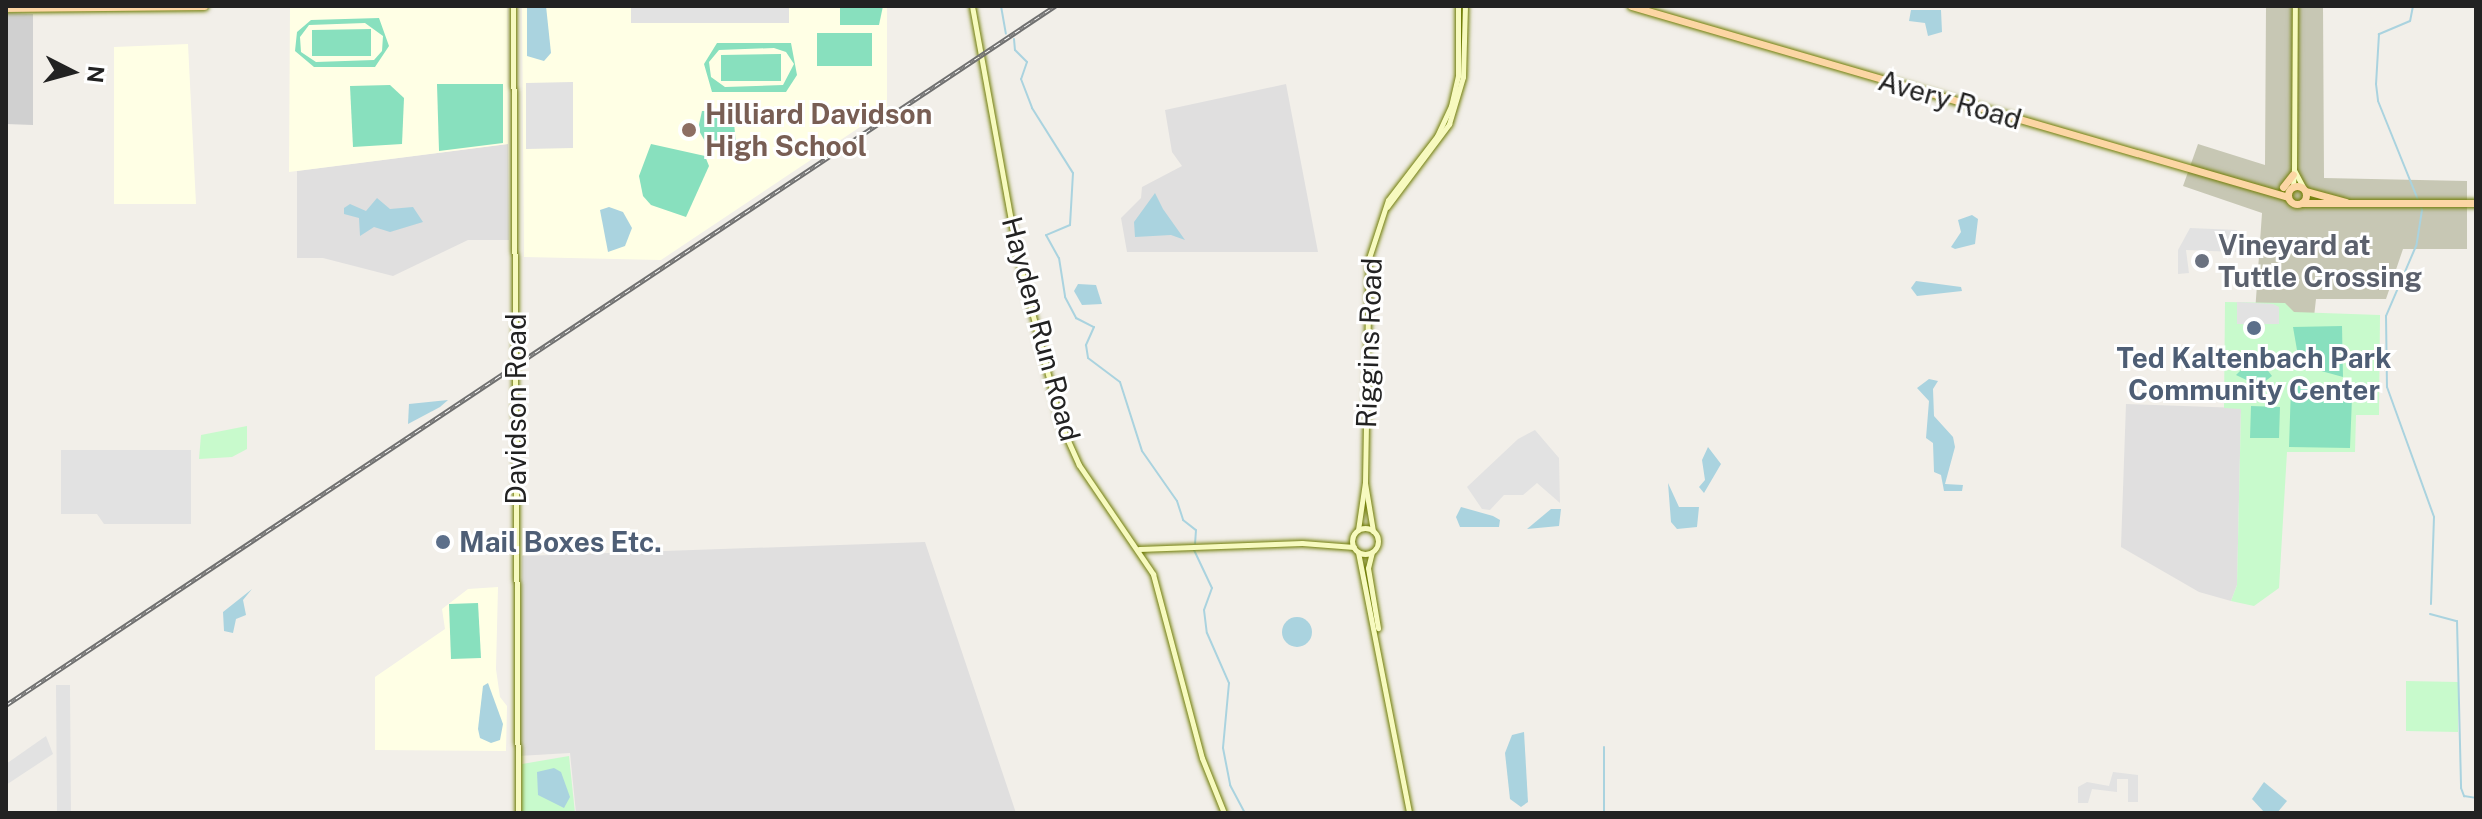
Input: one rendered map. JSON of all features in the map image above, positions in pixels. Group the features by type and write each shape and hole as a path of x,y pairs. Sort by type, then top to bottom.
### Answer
{"main road":[{"path":"6,8 204,6"},
{"name":"Davidson Road","path":"513,6 518,813"},
{"name":"Hayden Run Road","path":"972,6 1017,253 1061,425 1079,465 1139,549 1159,588 1202,758 1224,813"},
{"name":"Riggins Road","path":"1358,530 1365,482 1368,269 1386,207 1437,136 1451,106 1458,76 1458,6"},
{"name":"Riggins Road","path":"1386,207 1449,124 1463,77 1465,6"},
{"name":"Avery Road","path":"1631,6 2269,190 2302,203"},
{"path":"2295,6 2294,172 2302,203 2476,203"},
{"path":"2288,197 2296,187 2294,172"},
{"path":"2296,187 2346,202"},
{"name":"Avery Road","path":"2269,190 2296,187"},
{"name":"Riggins Road","path":"1365,482 1373,531"},
{"path":"1139,549 1194,544 1323,543 1353,537 1358,530 1373,531 1378,542 1368,568 1409,813"},
{"path":"1353,537 1379,645"},
{"path":"1323,543 1372,552"}],"shaded area":[{"path":"290,6 507,6 508,144 289,172"},
{"name":"Hilliard Davidson High School","path":"522,6 887,6 887,109 661,260 524,257"},
{"path":"631,6 789,6 789,23 631,23"},
{"path":"2266,6 2323,6 2324,178 2467,181 2467,249 2403,249 2386,299 2316,299 2314,317 2255,313 2262,213 2183,186 2198,144 2265,165"},
{"path":"6,13 33,14 33,125 6,124"},
{"path":"188,44 196,204 114,204 114,47"},
{"path":"573,82 573,148 526,149 526,83"},
{"path":"1286,84 1318,252 1127,252 1121,218 1141,198 1142,187 1182,166 1172,152 1165,110"},
{"path":"508,144 509,240 468,240 393,276 323,258 297,258 297,171"},
{"path":"2190,228 2237,230 2236,252 2186,250 2189,273 2178,274 2178,250"},
{"path":"2237,302 2279,307 2279,324 2237,324"},
{"path":"2126,404 2241,408 2237,585 2231,601 2199,592 2121,547"},
{"path":"1535,430 1559,458 1560,503 1537,483 1523,495 1504,495 1490,510 1482,509 1467,487 1518,439"},
{"path":"61,450 191,450 191,524 104,524 97,514 61,514"},
{"path":"925,542 1016,813 576,813 570,753 518,756 522,556"},
{"path":"498,587 496,669 500,697 507,706 506,751 375,750 375,677 445,629 442,609 468,589"},
{"path":"56,685 70,685 71,813 57,813"},
{"path":"46,736 53,754 6,785 6,764"},
{"path":"2113,772 2138,775 2138,802 2128,802 2128,779 2117,779 2117,792 2092,789 2088,803 2078,803 2078,787 2087,782 2109,786"}],"green space":[{"path":"840,6 883,6 879,25 840,25"},
{"path":"379,18 389,46 375,67 314,67 295,51 297,32 311,20","holes":["365,23 383,36 382,51 374,60 316,62 301,52 300,37 309,25"]},
{"path":"371,29 371,56 312,56 312,30"},
{"path":"817,33 872,33 872,66 817,66"},
{"path":"717,43 791,43 797,75 786,92 712,92 704,64","holes":["774,48 786,52 794,64 783,85 725,87 711,77 709,62 719,50"]},
{"path":"781,54 781,81 721,81 721,55"},
{"path":"437,84 503,84 503,143 439,151"},
{"path":"390,85 404,98 402,144 353,147 350,86"},
{"path":"702,111 733,111 736,145 722,149 706,143 698,129"},
{"path":"651,144 705,156 709,166 686,217 651,205 643,196 639,176"},
{"path":"2225,302 2285,303 2294,312 2380,315 2379,415 2356,415 2355,452 2287,452 2279,588 2254,606 2231,601 2237,585 2241,409 2224,408"},
{"path":"2342,326 2343,377 2314,369 2297,350 2293,327"},
{"path":"2256,355 2272,376 2259,386 2236,375"},
{"path":"2291,386 2339,387 2339,398 2352,398 2350,448 2289,447"},
{"path":"2251,406 2280,407 2279,438 2250,438"},
{"path":"247,426 247,449 232,457 199,459 201,435"},
{"path":"478,603 481,658 451,659 449,604"},
{"path":"2406,681 2458,682 2458,732 2406,731"},
{"path":"569,756 575,813 522,813 522,764"}],"water":[{"path":"527,6 546,6 551,53 544,61 527,56"},
{"path":"1911,10 1941,10 1942,32 1928,36 1925,23 1909,21"},
{"path":"1155,193 1185,240 1171,235 1135,237 1134,222"},
{"path":"377,198 390,209 413,207 423,222 390,232 374,227 360,236 359,218 344,214 344,208 350,204 366,211"},
{"path":"609,207 623,212 632,228 625,246 608,252 600,210"},
{"path":"1972,215 1978,219 1975,244 1955,249 1951,247 1961,232 1958,220"},
{"path":"1916,281 1961,287 1962,291 1917,296 1911,288"},
{"path":"1078,284 1096,285 1102,304 1082,305 1074,291"},
{"path":"1929,379 1938,381 1933,389 1934,416 1953,437 1955,447 1945,484 1963,485 1962,491 1944,491 1941,475 1934,472 1933,443 1926,438 1929,401 1917,388"},
{"path":"448,400 440,407 408,424 409,404"},
{"path":"1708,447 1721,464 1704,493 1699,487 1705,480 1702,460"},
{"path":"1668,483 1679,507 1699,507 1697,527 1677,529 1671,522"},
{"path":"1461,507 1493,516 1500,520 1499,527 1460,527 1456,517"},
{"path":"1551,509 1561,509 1559,526 1527,529"},
{"path":"252,589 243,600 246,615 236,619 233,633 224,631 223,612"},
{"path":"1297,617 1308,621 1312,632 1308,643 1297,647 1286,643 1282,632 1286,621"},
{"path":"488,683 503,724 500,740 491,743 480,738 478,729 483,686"},
{"path":"1524,732 1528,802 1521,807 1510,799 1505,753 1512,735"},
{"path":"554,768 561,772 570,797 564,808 538,795 537,772"},
{"path":"2264,782 2287,801 2277,813 2265,813 2252,799"}],"waterway":[{"path":"1001,6 1006,34"},
{"path":"2413,6 2410,21 2379,34 2376,84 2378,101 2422,210 2416,246 2386,316 2387,387 2434,517 2431,604"},
{"path":"1014,39 1015,50 1027,62 1021,79 1032,108 1073,173 1070,225 1046,235 1059,258 1065,297 1076,318 1094,327 1086,345 1088,358 1120,382 1142,451 1177,501 1183,520 1196,530 1195,543"},
{"path":"1194,550 1212,588 1204,610 1207,633 1229,683 1223,748 1230,785 1245,813"},
{"path":"2430,614 2457,621 2461,788 2464,796 2476,798"},
{"path":"1604,747 1604,813"}],"railway":[{"path":"6,705 1055,6"}],"place":[{"name":"Hilliard Davidson High School","path":"689,130"},
{"name":"Vineyard at Tuttle Crossing","path":"2202,261"},
{"name":"Ted Kaltenbach Park Community Center","path":"2254,328"},
{"name":"Mail Boxes Etc.","path":"443,542"}]}
